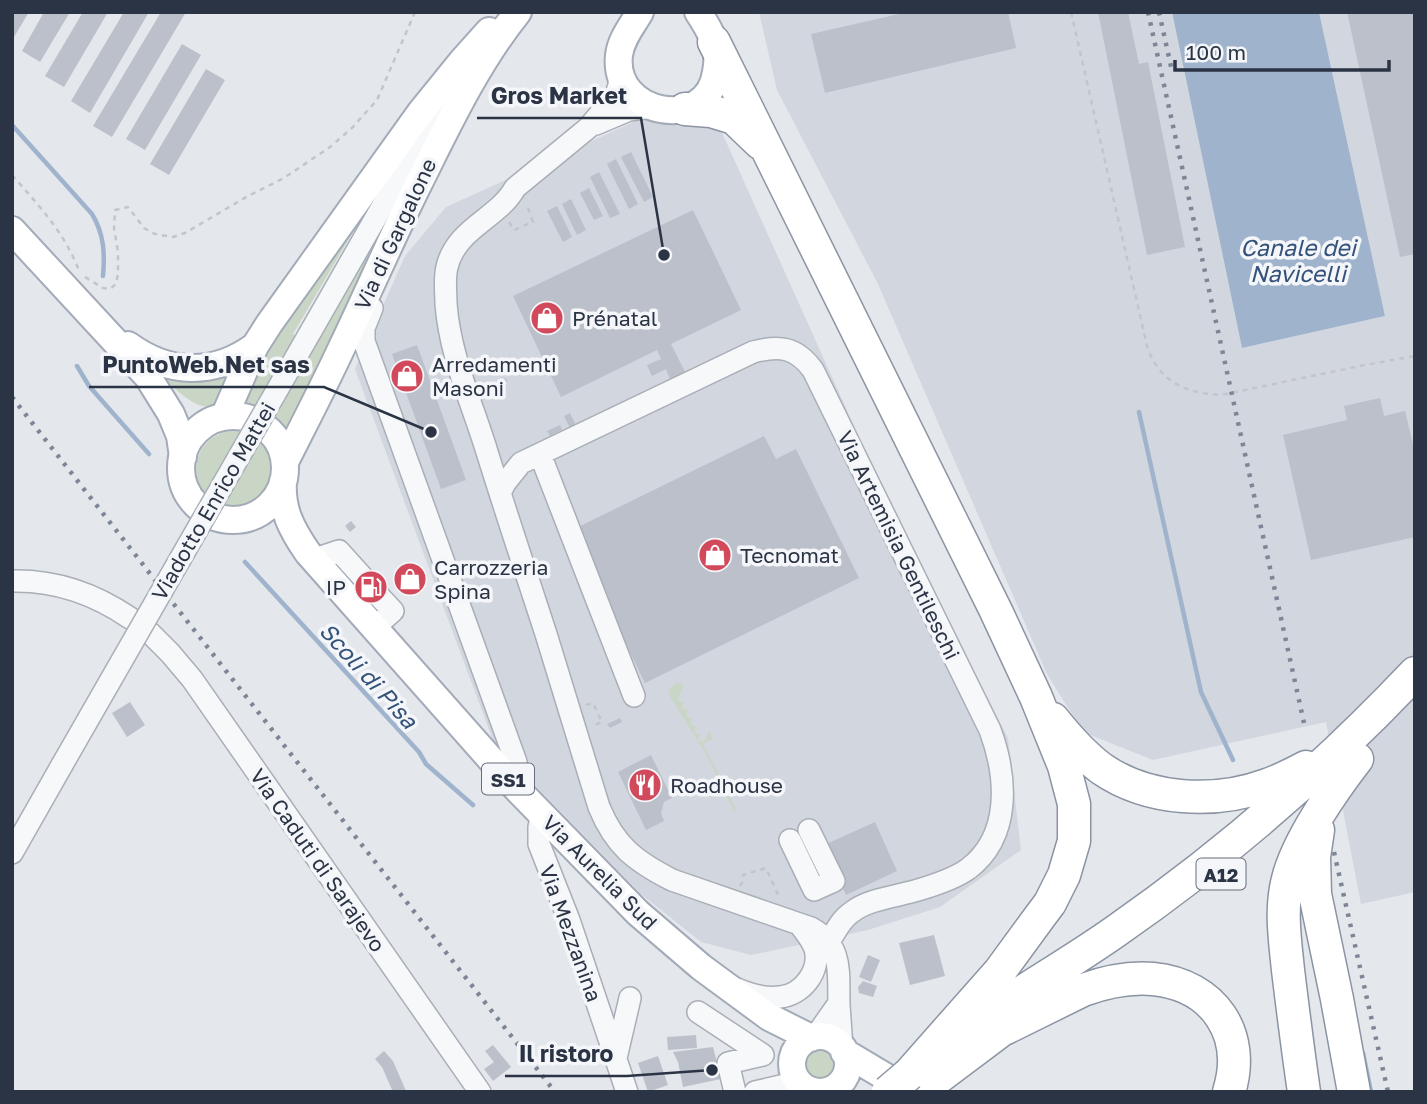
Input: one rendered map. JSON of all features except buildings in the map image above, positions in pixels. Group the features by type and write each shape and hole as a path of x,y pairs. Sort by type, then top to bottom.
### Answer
{"highway":[{"path":"714,42 990,598 1036,697 1074,804 1074,841 1064,875 1050,903 986,988 897,1086"},
{"path":"685,108 711,111 734,118 771,154"},
{"name":"A12","path":"1076,977 1126,948 1178,910 1288,819 1350,752 1415,673"},
{"path":"1036,697 1071,742 1088,758 1117,777 1161,793 1208,797 1255,789 1350,752"},
{"name":"A12","path":"1350,752 1415,701"},
{"path":"1304,1092 1283,913 1288,878 1294,861 1336,786 1350,752"},
{"path":"1321,812 1314,857 1315,894 1354,1092"},
{"path":"897,1086 976,1048 1076,977"},
{"path":"897,1086 966,1030 1076,977 1117,981 1139,978 1156,979 1181,986 1207,1000 1216,1009 1224,1020 1233,1047 1234,1075 1229,1092"}],"main road":[{"path":"640,12 620,54 620,71 625,87 637,100 653,107 672,110 703,100 715,78 717,65 714,42 698,12"},
{"name":"Via di Gargalone","path":"284,472 400,222 444,133 505,21"},
{"name":"Via di Gargalone","path":"219,419 255,346 269,324 420,113 463,60 505,21"},
{"path":"12,230 148,377 182,404 219,419"},
{"path":"82,307 134,349 179,368 199,369 229,361 255,346"},
{"path":"148,377 171,414 180,436 185,486 196,504 221,519 242,519 256,515 278,495 284,472 279,443 265,427 246,418 219,419 207,424 194,435 183,457"},
{"name":"Via Aurelia Sud","path":"284,472 283,498 286,516 311,556 517,789 638,913 676,947 769,1017 788,1042 807,1043"},
{"name":"Via Aurelia Sud","path":"242,519 267,524 311,556"},
{"path":"807,1043 831,1038 843,1050 897,1086"},
{"name":"SS1","path":"798,1082 792,1068 807,1043"},
{"path":"798,1082 812,1091 834,1087 843,1079 847,1067 843,1050"},
{"path":"843,1079 897,1086"}],"street":[{"name":"Viadotto Enrico Mattei","path":"12,853 436,114 505,21"},
{"path":"620,71 617,95 588,128 515,188 510,198 465,236 454,251 449,261 445,283 451,341 599,807 616,840 637,861 671,880 799,924 818,932 830,942 838,970 843,1050"},
{"path":"588,128 629,110 653,107"},
{"path":"400,222 395,254 364,328 363,337 516,762 517,789"},
{"path":"341,348 369,353"},
{"name":"Via Artemisia Gentileschi","path":"531,458 753,352 783,348 800,356 818,378 993,740 1001,777 1003,811 993,838 970,868 934,885 858,908 844,918 830,942"},
{"path":"486,448 502,457 531,458"},
{"path":"500,493 505,483 531,458"},
{"path":"531,458 634,696"},
{"path":"311,556 339,551 393,611 375,627"},
{"path":"12,581 44,582 81,592 130,618"},
{"name":"Via Caduti di Sarajevo","path":"150,633 192,679 480,1092"},
{"name":"Via Mezzanina","path":"542,814 539,844 569,920 627,1092"},
{"path":"790,840 814,890 834,881 809,830"},
{"path":"720,981 738,990 763,997 783,997 798,991 812,974 816,956 809,936 799,924"},
{"path":"616,1060 630,998"},
{"path":"807,1043 839,1003"},
{"path":"698,1012 763,1055 728,1063 735,1092"},
{"path":"755,1092 798,1082"}],"path":[{"path":"12,175 58,228 81,274 91,282 110,289 116,284 118,273 115,209 128,207 144,228 155,234 173,237 186,233 284,178 330,147 352,128 377,100 415,12"},
{"path":"1072,12 1147,346 1151,359 1161,373 1183,388 1202,394 1221,395 1415,356"},
{"path":"505,219 514,230 533,222"},
{"path":"471,365 480,370 498,362 506,381"},
{"path":"590,729 602,722 593,703"},
{"path":"737,888 743,881 743,875 766,868"}],"shaded area":[{"path":"759,12 1172,12 1242,348 1385,316 1319,12 1415,12 1415,892 1361,904 1326,722 1153,760 1083,732 1047,674 878,284 777,90"},
{"path":"640,119 719,126 882,488 1008,738 1021,850 940,907 868,930 751,955 701,942 641,894 494,743 355,369 405,256 446,207"}],"green space":[{"path":"407,140 293,334 313,346 427,153 291,439 267,416 236,403 245,380"},
{"path":"237,365 220,400 205,406 188,399 160,374"},
{"path":"242,431 255,437 266,448 272,461 270,484 255,501 242,507 226,507 213,501 198,484 196,461 202,448 219,433"},
{"path":"676,683 684,684 678,700 684,702 682,708 688,710 686,716 692,718 690,724 696,727 694,732 700,735 698,740 704,742 709,731 713,739 703,744 735,807 734,811 706,754 668,693"},
{"path":"820,1050 831,1054 835,1065 831,1076 820,1080 809,1076 805,1065 809,1054"}],"water":[{"name":"Canale dei Navicelli","path":"1172,12 1319,12 1385,316 1242,348"}],"waterway":[{"path":"12,125 92,214 103,244 103,276"},
{"name":"Scoli di Pisa","path":"77,366 89,386 149,454"},
{"path":"1139,412 1201,692 1233,760"},
{"name":"Scoli di Pisa","path":"245,562 419,752 426,764 473,805"},
{"path":"1363,1053 1371,1092"}],"railway":[{"path":"1148,12 1304,723"},
{"path":"1159,12 1172,71"},
{"path":"12,397 555,1092"},
{"path":"1334,852 1388,1092"}],"place":[{"name":"Gros Market","path":"664,255"},
{"name":"Prénatal","path":"547,318"},
{"name":"Arredamenti Masoni","path":"407,376"},
{"name":"PuntoWeb.Net sas","path":"431,432"},
{"name":"Tecnomat","path":"715,555"},
{"name":"Carrozzeria Spina","path":"410,579"},
{"name":"IP","path":"371,587"},
{"name":"Roadhouse","path":"645,785"},
{"name":"Il ristoro","path":"712,1070"}]}
